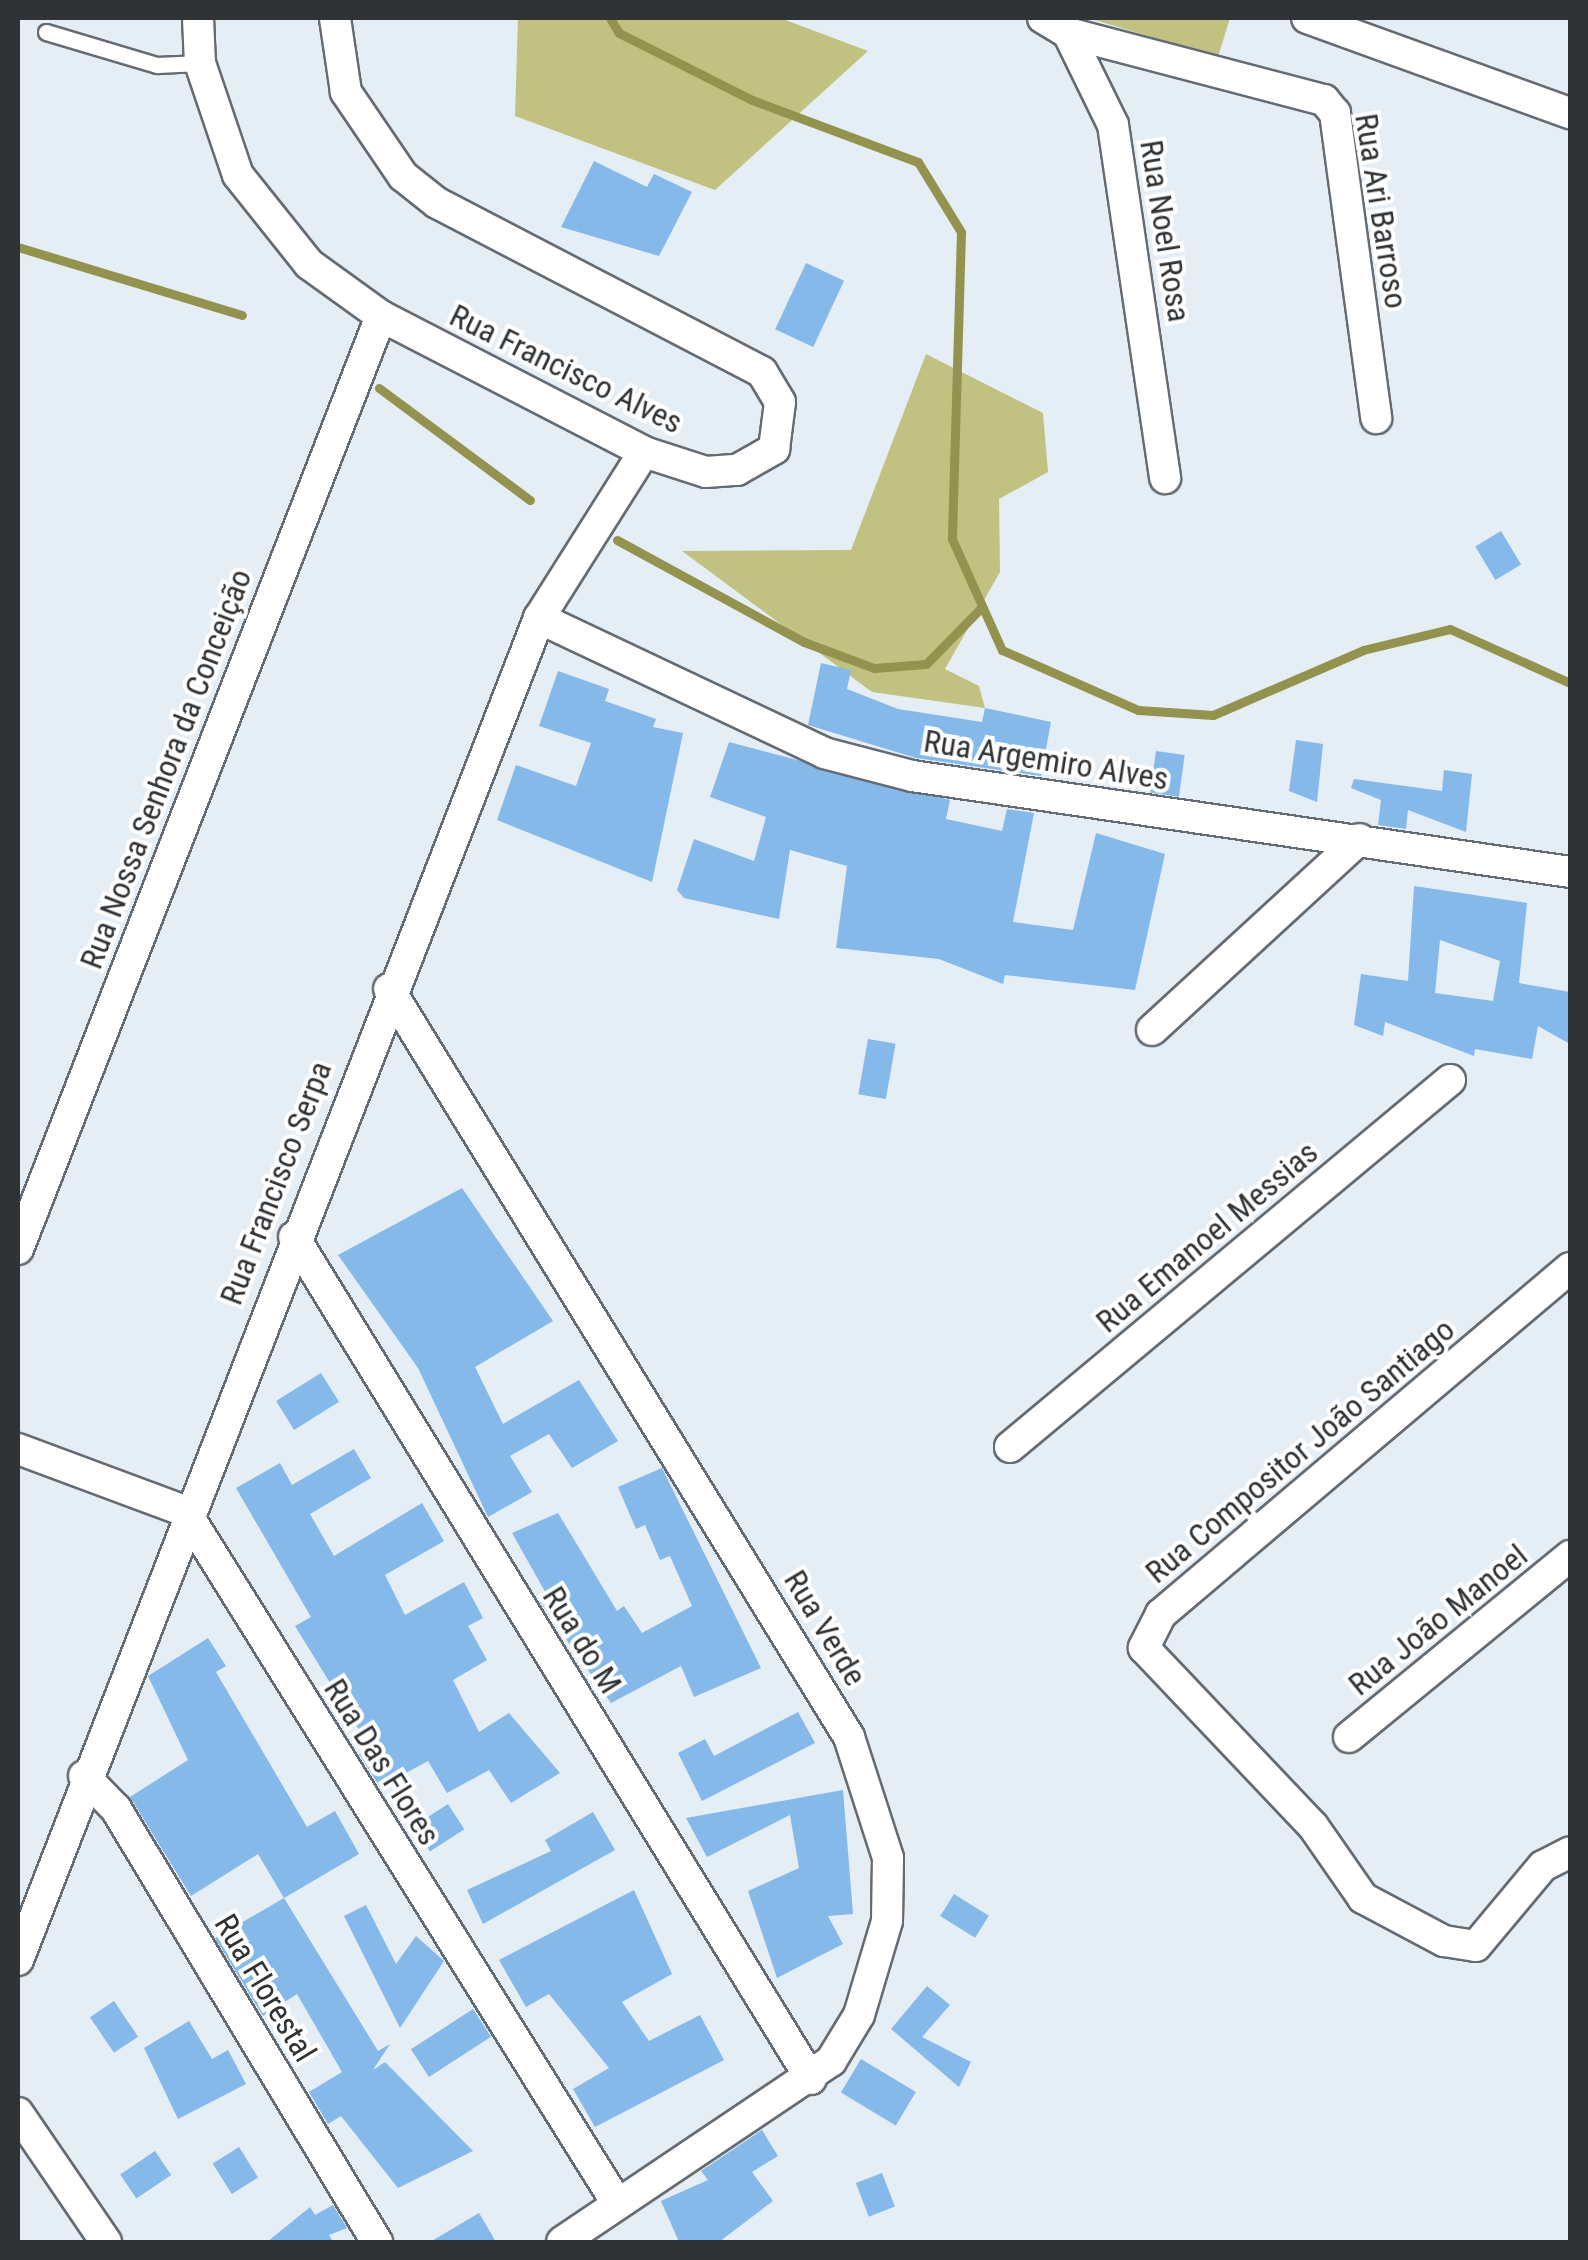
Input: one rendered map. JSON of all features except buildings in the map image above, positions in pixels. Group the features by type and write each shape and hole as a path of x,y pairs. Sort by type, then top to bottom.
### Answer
{"street":[{"name":"Rua Francisco Alves","path":"198,18 200,62 247,188 310,264 381,316 644,452 706,472 737,470 774,448 780,402 762,372 437,202 403,176 346,92 335,18"},
{"path":"1306,18 1570,113"},
{"name":"Rua Ari Barroso","path":"1056,25 1308,95 1336,113 1376,418"},
{"name":"Rua Noel Rosa","path":"1056,25 1098,84 1124,170 1165,478"},
{"name":"Rua Nossa Senhora da Conceição","path":"18,1249 381,316"},
{"name":"Rua Francisco Serpa","path":"18,1960 186,1511 389,989 539,618 644,452"},
{"name":"Rua Argemiro Alves","path":"539,618 824,754 912,776 1570,872"},
{"path":"1152,1030 1360,839"},
{"name":"Rua Verde","path":"389,989 866,1771 888,1858 887,1921 859,2015 811,2079 615,2200 562,2242"},
{"name":"Rua Emanoel Messias","path":"1010,1447 1450,1080"},
{"name":"Rua do M","path":"294,1237 811,2079"},
{"name":"Rua Compositor João Santiago","path":"1570,1268 1146,1634 1152,1666 1273,1792 1313,1826 1363,1898 1462,1948 1476,1946 1543,1866 1570,1852"},
{"path":"18,1449 186,1511"},
{"name":"Rua Das Flores","path":"186,1511 615,2200"},
{"name":"Rua João Manoel","path":"1349,1737 1570,1556"},
{"name":"Rua Florestal","path":"84,1776 116,1810 377,2242"},
{"path":"18,2114 106,2242"}],"lane":[{"path":"46,32 157,65 200,62"}],"green space":[{"path":"518,18 780,18 868,51 715,190 515,116"},
{"path":"1088,18 1230,18 1218,57"},
{"path":"926,354 1043,413 1048,472 999,499 1000,572 945,669 979,686 985,708 872,692 682,551 851,550"}],"waterway":[{"path":"610,18 619,33 752,100 918,162 961,232 952,539 1002,650 1138,710 1213,715 1363,650 1450,629 1570,683"},
{"path":"18,247 242,315"},
{"path":"379,388 530,500"},
{"path":"617,540 804,642 874,668 926,664 982,607"}]}
